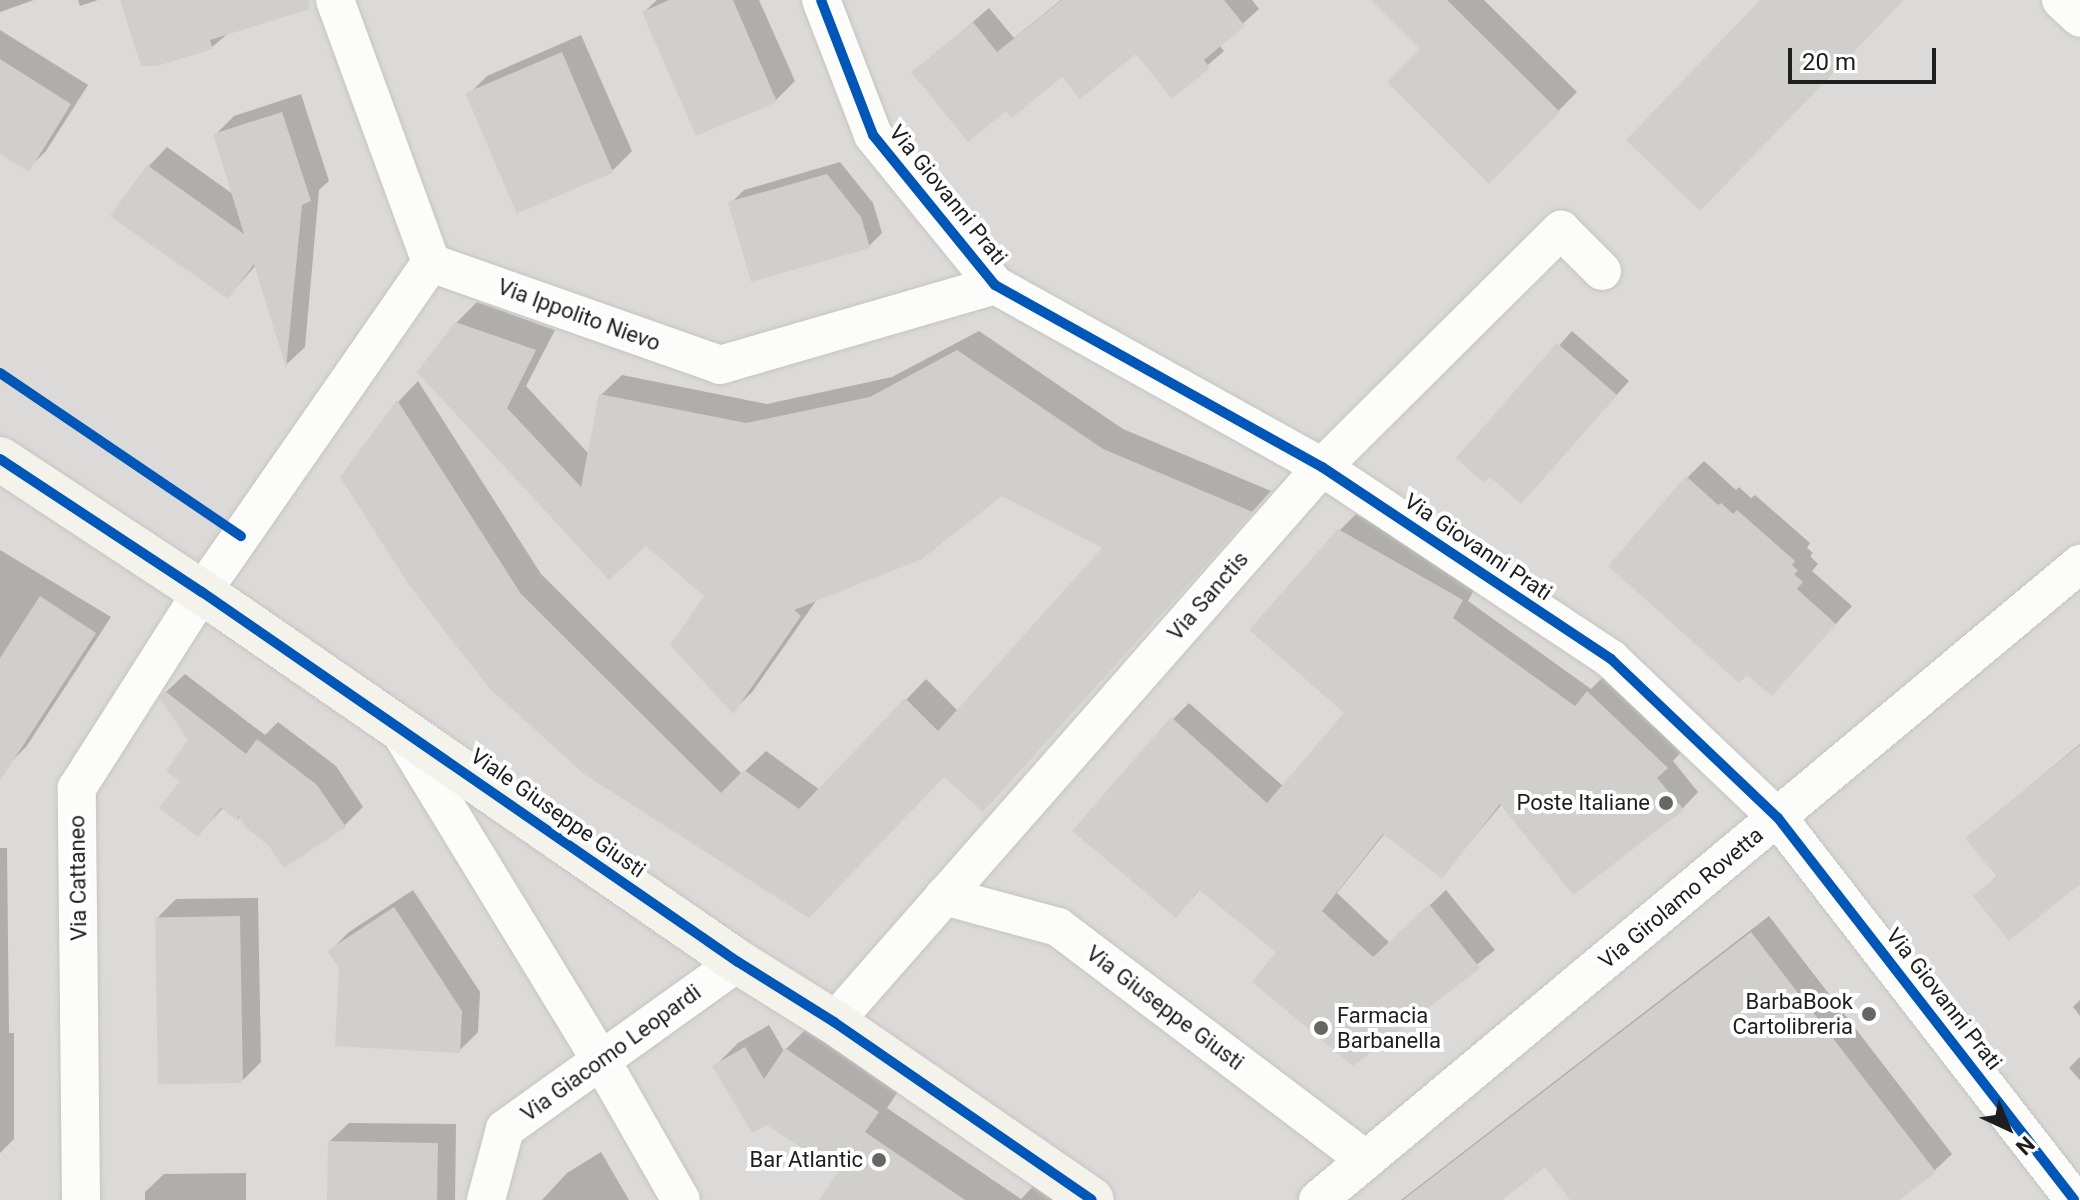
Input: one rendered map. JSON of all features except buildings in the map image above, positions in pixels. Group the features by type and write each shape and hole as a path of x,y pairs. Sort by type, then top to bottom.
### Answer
{"street":[{"path":"335,0 431,263"},
{"name":"Via Giovanni Prati","path":"821,0 873,135 995,285 1322,467 1611,659 1778,818 2074,1200"},
{"path":"2061,0 2080,18"},
{"name":"Via Sanctis","path":"834,1022 1322,467 1561,230 1602,271"},
{"name":"Via Ippolito Nievo","path":"431,263 720,365 995,285"},
{"name":"Via Cattaneo","path":"81,1200 77,788 202,592 431,263"},
{"name":"Viale Giuseppe Giusti","path":"0,459 202,592 738,962 834,1022 1092,1200"},
{"name":"Via Girolamo Rovetta","path":"1318,1200 2080,564"},
{"name":"Viale Giuseppe Giusti","path":"396,726 601,1060 681,1200"},
{"name":"Via Giuseppe Giusti","path":"944,896 1058,927 1366,1160"},
{"name":"Via Giacomo Leopardi","path":"486,1200 505,1129 738,962"}],"shaded area":[{"path":"0,0 2080,0 2080,1200 0,1200"},
{"path":"1988,14 2080,104 2080,471 1802,207"},
{"path":"25,225 262,383 211,460 0,319 0,262"}],"cycle path":[{"path":"821,0 873,135 995,285 1322,467 1611,659 1778,818 2074,1200"},
{"path":"0,373 241,536"},
{"path":"0,459 202,592 738,962 834,1022 1092,1200"}],"place":[{"name":"Poste Italiane","path":"1666,803"},
{"name":"BarbaBook Cartolibreria","path":"1869,1014"},
{"name":"Farmacia Barbanella","path":"1321,1028"},
{"name":"Bar Atlantic","path":"879,1160"}]}
